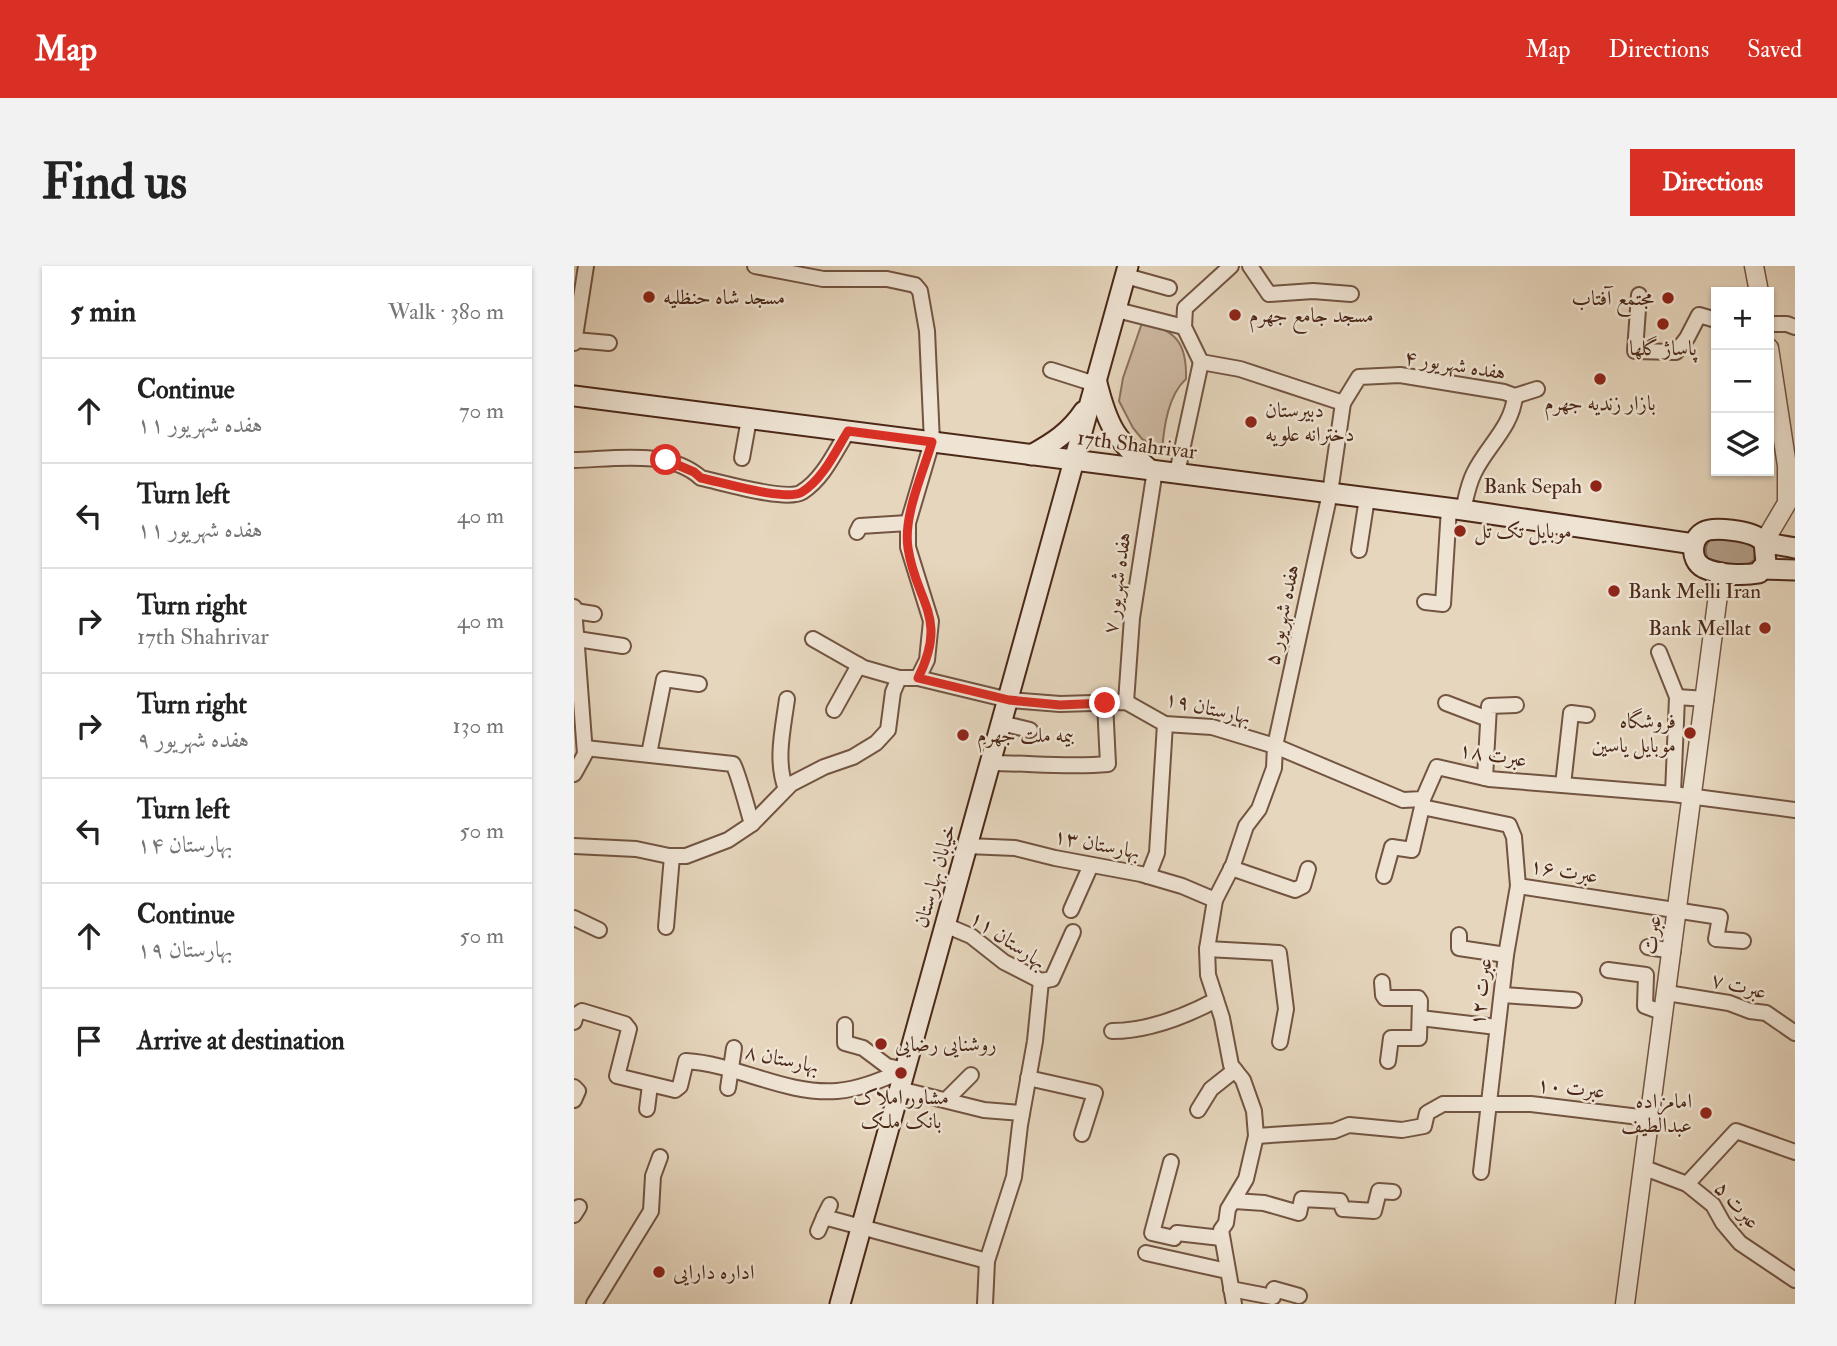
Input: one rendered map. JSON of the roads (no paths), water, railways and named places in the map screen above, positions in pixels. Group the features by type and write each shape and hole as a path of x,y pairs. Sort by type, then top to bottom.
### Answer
{"main road":[{"name":"خیابان بهارستان","path":"840,1304 1127,271"},
{"path":"1031,455 1055,442 1076,424 1094,389"},
{"path":"1094,389 1105,416 1123,446 1152,470"},
{"name":"17th Shahrivar","path":"574,396 1456,509 1694,544"},
{"path":"1764,542 1766,563 1759,573 1748,575 1721,572 1706,569 1696,561 1694,544 1700,535 1709,530 1754,535 1764,542 1795,548"},
{"path":"1761,569 1795,569"}],"street":[{"path":"586,266 577,303 574,341 610,343"},
{"path":"755,266 823,279 887,279 915,285 920,291 927,331 932,442 908,523 908,547 931,621 927,660 918,678"},
{"path":"1177,474 1201,362 1184,327 1185,308 1230,266"},
{"path":"1250,266 1269,294 1305,291 1351,295"},
{"path":"1754,266 1758,287"},
{"path":"1127,271 1169,288"},
{"path":"1639,295 1635,351 1676,352 1699,315 1711,319"},
{"path":"1117,310 1184,327"},
{"path":"1774,324 1795,327"},
{"path":"1764,542 1787,503 1787,466 1769,350"},
{"path":"1201,362 1240,369 1343,403"},
{"path":"1051,370 1094,389"},
{"name":"هفده شهریور ۴","path":"1330,493 1343,403 1359,377 1400,375 1515,396 1537,389"},
{"path":"1425,602 1443,604 1456,509 1474,472 1504,429 1514,407 1515,396"},
{"path":"742,458 750,419"},
{"path":"574,460 666,460 694,472 701,478 778,495 800,494 816,480 848,431"},
{"name":"هفده شهریور ۷","path":"1126,702 1132,618 1152,470"},
{"name":"هفده شهریور ۵","path":"1256,1136 1254,1111 1243,1080 1231,1065 1208,975 1207,949 1215,900 1231,868 1246,826 1259,809 1273,768 1275,746 1330,493"},
{"path":"1359,550 1367,498"},
{"path":"857,532 860,526 908,523"},
{"name":"عبرت","path":"1625,1304 1721,572"},
{"path":"574,774 581,754 575,609 594,614"},
{"path":"576,639 623,646"},
{"path":"813,639 859,665 900,678 918,678 1009,700 1060,705 1126,702"},
{"path":"1658,652 1678,697 1673,794"},
{"path":"834,710 859,665"},
{"path":"574,846 636,849 673,856 686,856 709,849 752,824 791,784 824,767 853,757 876,743 888,730 893,692 900,678"},
{"path":"649,754 664,679 699,684"},
{"path":"1678,697 1706,699"},
{"path":"786,789 781,776 781,730 787,699"},
{"name":"بهارستان ۱۹","path":"1126,702 1165,724 1212,727 1275,746"},
{"path":"990,763 1048,763 1078,767 1108,764 1105,703"},
{"path":"1446,703 1488,719"},
{"path":"1485,778 1489,706 1516,705"},
{"path":"1563,785 1571,713 1587,715"},
{"path":"1001,723 1030,730"},
{"path":"1148,876 1157,853 1165,724"},
{"path":"1275,746 1403,800 1423,803 1412,850 1392,847 1384,876"},
{"path":"581,754 649,754 735,765 752,824"},
{"name":"عبرت ۱۸","path":"1423,803 1437,767 1485,778 1673,794 1795,810"},
{"name":"عبرت ۱۶","path":"1423,803 1462,817 1509,825 1514,836 1518,886 1720,917 1716,939 1743,941"},
{"name":"بهارستان ۱۳","path":"967,846 1015,848 1148,876 1215,900"},
{"path":"666,927 673,856"},
{"path":"1071,910 1091,865"},
{"path":"1231,868 1295,890 1303,887 1308,869"},
{"name":"عبرت ۱۲","path":"1481,1172 1506,955 1518,886"},
{"path":"574,918 599,930"},
{"name":"بهارستان ۱۱","path":"945,925 971,936 1004,962 1041,981 1035,1041 1014,1177 987,1261 985,1304"},
{"path":"1041,981 1052,979 1073,932"},
{"path":"1459,936 1459,948 1506,955"},
{"path":"1648,947 1673,951"},
{"path":"1207,949 1279,953 1286,1009 1280,1042"},
{"path":"1608,970 1646,975 1645,1006 1664,1013"},
{"path":"1382,982 1385,998 1420,999 1419,1038 1391,1038 1388,1061"},
{"name":"عبرت ۷","path":"1667,993 1729,1003 1750,1011 1766,1013 1795,1033"},
{"path":"1503,995 1574,1000"},
{"path":"1112,1031 1131,1031 1159,1024 1192,1013 1216,1000"},
{"path":"574,1022 576,1015 582,1011 628,1026 617,1076 650,1085 647,1109"},
{"path":"1420,1018 1497,1027"},
{"path":"845,1025 845,1043 863,1048 902,1080 946,1100 984,1110 1022,1113"},
{"path":"728,1088 734,1048"},
{"name":"بهارستان ۸","path":"650,1085 679,1089 686,1061 796,1088 836,1091 902,1080"},
{"path":"1198,1110 1212,1089 1234,1070"},
{"path":"946,1100 971,1075"},
{"path":"1028,1078 1095,1093 1082,1134"},
{"path":"574,1087 578,1091 574,1100"},
{"name":"عبرت ۱۰","path":"1256,1136 1334,1131 1349,1125 1402,1130 1424,1126 1427,1113 1443,1104 1531,1104 1648,1118"},
{"path":"1687,1184 1736,1131 1795,1152"},
{"path":"1256,1136 1246,1179 1227,1209 1226,1223 1221,1230 1233,1297 1273,1297 1274,1289 1299,1296"},
{"path":"594,1304 651,1211 653,1176 660,1157"},
{"path":"1171,1162 1152,1233 1174,1238 1177,1233 1221,1238"},
{"name":"عبرت ۵","path":"1642,1167 1687,1184 1713,1205 1723,1223 1740,1243 1795,1280"},
{"path":"1234,1201 1264,1203 1299,1213 1302,1199 1340,1201 1343,1209 1374,1211 1379,1191 1393,1192"},
{"path":"824,1218 987,1261"},
{"path":"1146,1253 1227,1271"}],"place":[{"name":"مسجد شاه حنظلیه","path":"649,297"},
{"name":"مجتمع آفتاب","path":"1668,298"},
{"name":"مسجد جامع جهرم","path":"1235,315"},
{"name":"پاساژ گلها","path":"1663,324"},
{"name":"بازار زندیه جهرم","path":"1600,379"},
{"name":"دبیرستان دخترانه علویه","path":"1251,422"},
{"name":"Bank Sepah","path":"1596,486"},
{"name":"موبایل تک تل","path":"1460,531"},
{"name":"Bank Melli Iran","path":"1614,591"},
{"name":"Bank Mellat","path":"1765,628"},
{"name":"فروشگاه موبایل یاسین","path":"1690,733"},
{"name":"بیمه ملت جهرم","path":"963,735"},
{"name":"روشنایی رضایی","path":"881,1044"},
{"name":"مشاور املاک بانک ملک","path":"901,1073"},
{"name":"امامزاده عبدالطیف","path":"1706,1113"},
{"name":"اداره دارایی","path":"659,1272"}]}
